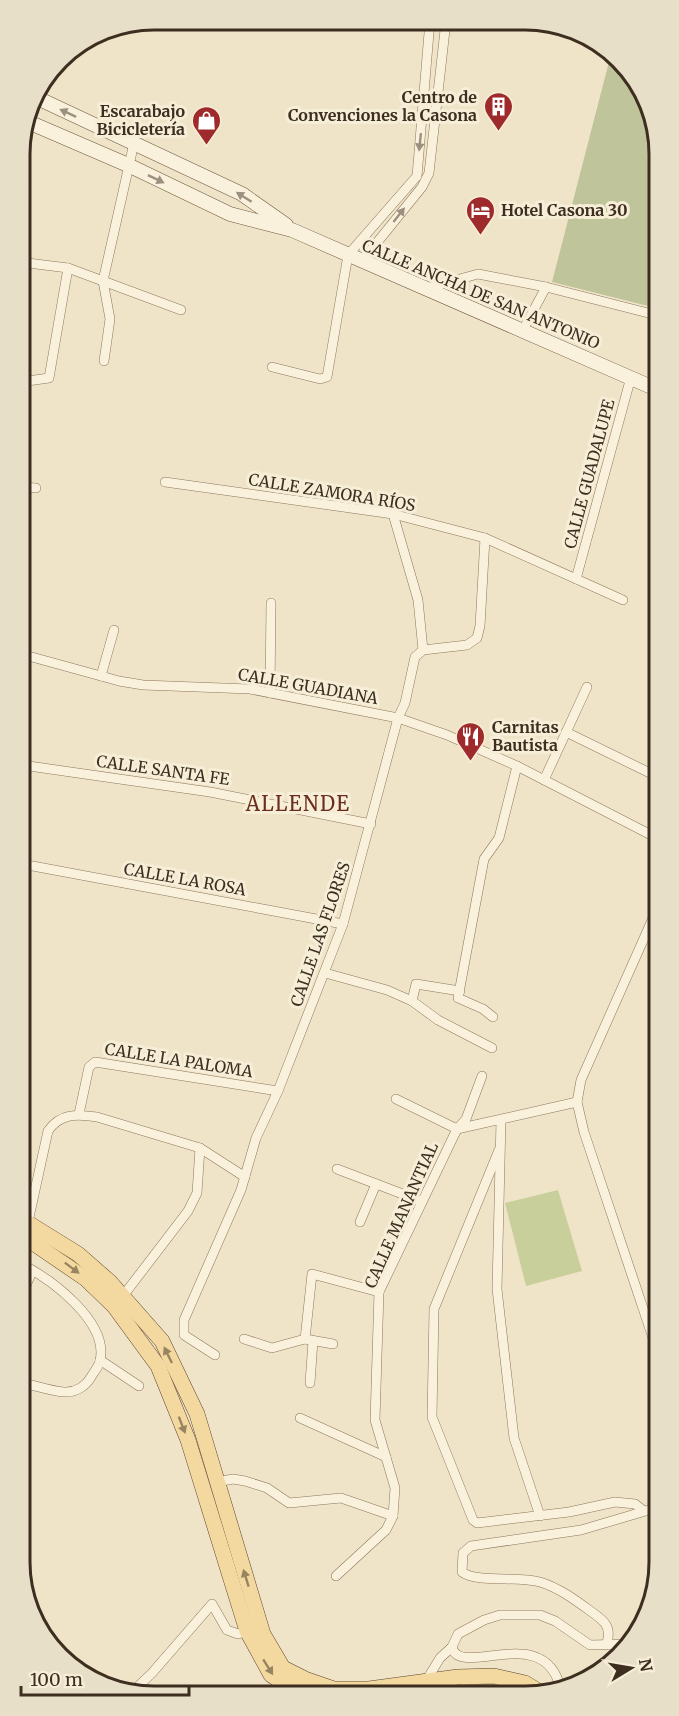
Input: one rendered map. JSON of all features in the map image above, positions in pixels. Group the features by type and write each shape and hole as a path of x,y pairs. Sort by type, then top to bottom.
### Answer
{"main road":[{"path":"42,101 242,194 292,230"},
{"path":"34,125 128,165 230,214 292,230"},
{"name":"CALLE ANCHA DE SAN ANTONIO","path":"292,230 649,386"},
{"path":"30,1229 78,1254 123,1296 162,1341 197,1414 263,1634 283,1668 325,1686"},
{"path":"30,1231 52,1254 93,1286 114,1306 158,1366 188,1440 247,1631 271,1675 288,1686"},
{"path":"393,1686 494,1676 530,1686"}],"street":[{"path":"272,367 320,380 327,377 348,255 417,176 429,30"},
{"path":"362,261 422,187 429,173 445,30"},
{"path":"105,361 110,319 103,281 134,143"},
{"path":"30,263 68,268 181,310"},
{"path":"30,381 48,378 68,268"},
{"path":"428,288 478,274 546,286 649,313"},
{"path":"523,330 546,286"},
{"name":"CALLE GUADALUPE","path":"576,579 631,377"},
{"name":"CALLE ZAMORA RÍOS","path":"165,482 393,514 485,538 623,600"},
{"path":"30,488 36,488"},
{"path":"393,514 418,600 423,650 466,645 477,638 480,626 485,538"},
{"path":"270,693 271,603"},
{"path":"101,676 114,630"},
{"name":"CALLE LAS FLORES","path":"215,1355 184,1335 184,1320 245,1177 256,1138 278,1091 343,924 398,718 405,704 415,657 423,650"},
{"name":"CALLE GUADIANA","path":"30,656 143,685 216,686 270,693 398,718 447,735 517,766 649,834"},
{"path":"544,780 587,687"},
{"path":"566,732 649,773"},
{"name":"CALLE SANTA FE","path":"30,766 210,792 371,824"},
{"path":"459,995 484,859 499,838 517,766"},
{"name":"CALLE LA ROSA","path":"30,865 343,924"},
{"path":"649,927 582,1080 577,1102 584,1132 649,1326"},
{"path":"325,973 387,990 412,1001 438,1020 492,1048"},
{"path":"412,1001 416,984 459,995 493,1017"},
{"name":"CALLE LA PALOMA","path":"79,1114 89,1067 94,1062 278,1091"},
{"name":"CALLE MANANTIAL","path":"393,1516 395,1488 375,1420 379,1292 457,1129 466,1119 482,1076"},
{"path":"396,1099 457,1129"},
{"name":"CALLE MANANTIAL","path":"457,1129 577,1102"},
{"path":"30,1205 48,1131 54,1122 79,1114 200,1148 245,1177"},
{"path":"501,1120 498,1300 514,1438 540,1516"},
{"path":"123,1296 188,1211 196,1193 200,1148"},
{"path":"500,1150 434,1309 432,1417 473,1520 481,1523 540,1516 615,1502 635,1504 644,1511"},
{"path":"337,1168 421,1201"},
{"path":"360,1222 376,1184"},
{"path":"30,1276 32,1272 62,1289 79,1306 97,1334 100,1360 88,1382 77,1390 66,1392 30,1384"},
{"path":"310,1383 312,1274 379,1292"},
{"path":"244,1339 273,1348 309,1340 333,1344"},
{"path":"100,1360 139,1386"},
{"path":"300,1418 386,1457"},
{"path":"217,1482 233,1479 245,1481 267,1488 289,1503 341,1498 393,1516 386,1530 336,1576"},
{"path":"609,1638 610,1632 606,1622 566,1593 541,1583 518,1578 469,1577 462,1572 463,1553 471,1546 581,1530 649,1510"},
{"path":"139,1685 212,1604 226,1630 238,1634 247,1631"},
{"path":"426,1682 440,1658 452,1647 458,1634 484,1620 525,1614 555,1621 590,1645 601,1646"},
{"path":"452,1647 453,1653 459,1658 469,1659 510,1652 533,1656 552,1671 557,1682"}],"green space":[{"path":"609,63 623,78 640,106 648,138 649,306 552,282"},
{"path":"558,1190 582,1271 526,1286 505,1203"}],"place":[{"name":"Centro de Convenciones la Casona","path":"498,132"},
{"name":"Escarabajo Bicicletería","path":"206,146"},
{"name":"Hotel Casona 30","path":"480,236"},
{"name":"Carnitas Bautista","path":"471,762"}],"district":[{"name":"ALLENDE","path":"298,803"}]}
